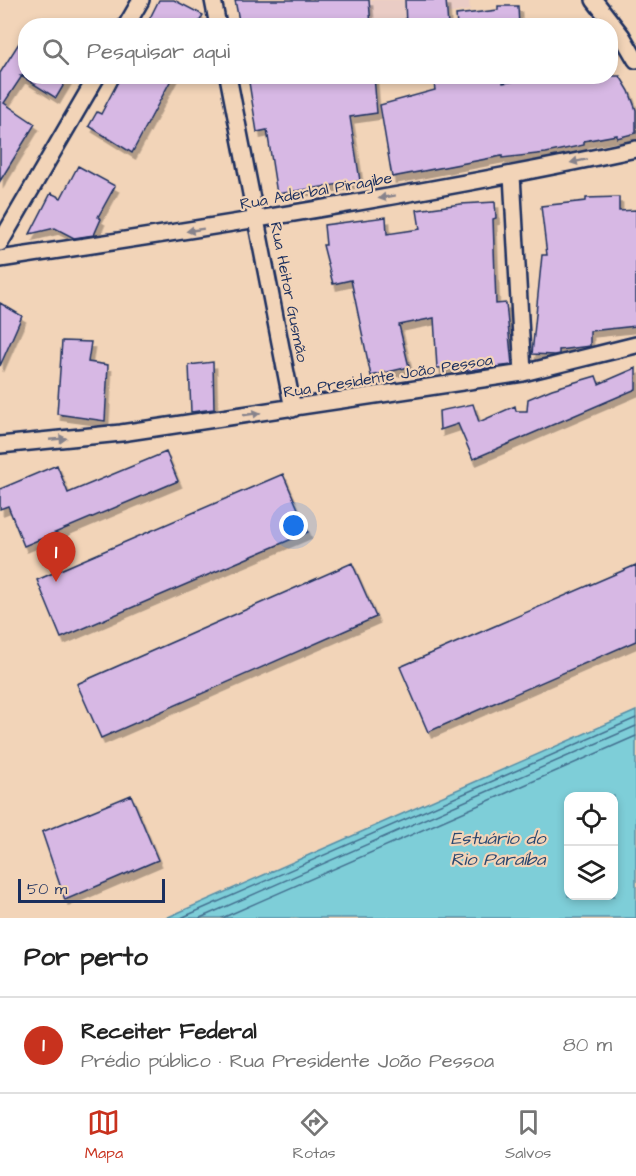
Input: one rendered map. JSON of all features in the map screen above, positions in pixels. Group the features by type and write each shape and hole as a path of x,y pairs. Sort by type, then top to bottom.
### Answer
{"street":[{"path":"131,18 141,0"},
{"path":"213,0 216,18"},
{"path":"594,0 608,18"},
{"path":"618,31 636,60"},
{"path":"0,243 91,84"},
{"name":"Rua Heitor Gusmão","path":"230,84 293,409"},
{"name":"Rua Aderbal Piragibe","path":"0,259 257,220 512,176 636,149"},
{"path":"512,176 523,373"},
{"name":"Rua Presidente João Pessoa","path":"0,445 121,433 523,373 636,345"}],"shaded area":[{"path":"235,0 469,0 470,10 420,18 238,18"}],"water":[{"name":"Estuário do Rio Paraíba","path":"636,711 636,918 166,918"}],"building":[{"path":"159,0 174,0 203,15 201,18 150,18"},
{"path":"235,0 369,0 370,18 238,18"},
{"path":"405,0 446,0 447,18 406,18"},
{"path":"498,6 518,6 519,18 456,18 456,15 498,10"},
{"path":"18,45 18,82 4,103 35,124 0,181 0,73"},
{"path":"618,76 620,76 636,110 636,133 617,138 617,135 584,141 584,145 546,153 502,158 502,156 392,177 380,105 435,90 434,84 618,84"},
{"path":"34,84 64,84 56,98"},
{"path":"117,84 169,84 132,153 89,126 97,112 101,114"},
{"path":"249,84 375,84 377,113 350,117 360,181 277,194 267,130 257,132"},
{"path":"78,166 115,186 98,217 101,219 94,235 74,238 55,228 30,234 51,193 61,198"},
{"path":"619,197 619,211 636,210 636,326 590,331 590,346 559,350 559,354 554,355 532,354 542,255 547,255 541,206 586,201 586,198"},
{"path":"495,202 496,218 493,219 496,304 506,303 512,365 462,371 462,367 437,368 434,318 399,325 409,367 371,376 351,280 333,284 323,245 326,245 324,225 386,217 387,234 420,229 417,210"},
{"path":"0,303 22,316 0,366"},
{"path":"62,341 91,342 88,362 108,365 105,421 57,414"},
{"path":"213,362 214,409 191,412 189,365"},
{"path":"636,368 636,389 473,459 458,424 440,430 439,411 473,404 479,422 515,406 516,411 527,411 528,399 552,389 596,376 599,384"},
{"path":"166,452 178,481 24,546 8,506 0,509 0,489 57,465 68,493"},
{"path":"283,474 308,532 61,638 37,580"},
{"path":"352,563 376,617 101,738 77,684"},
{"path":"636,565 636,641 428,732 400,667"},
{"path":"131,795 158,860 65,900 42,832"}],"place":[{"name":"Receiter Federal","path":"56,582"}]}
